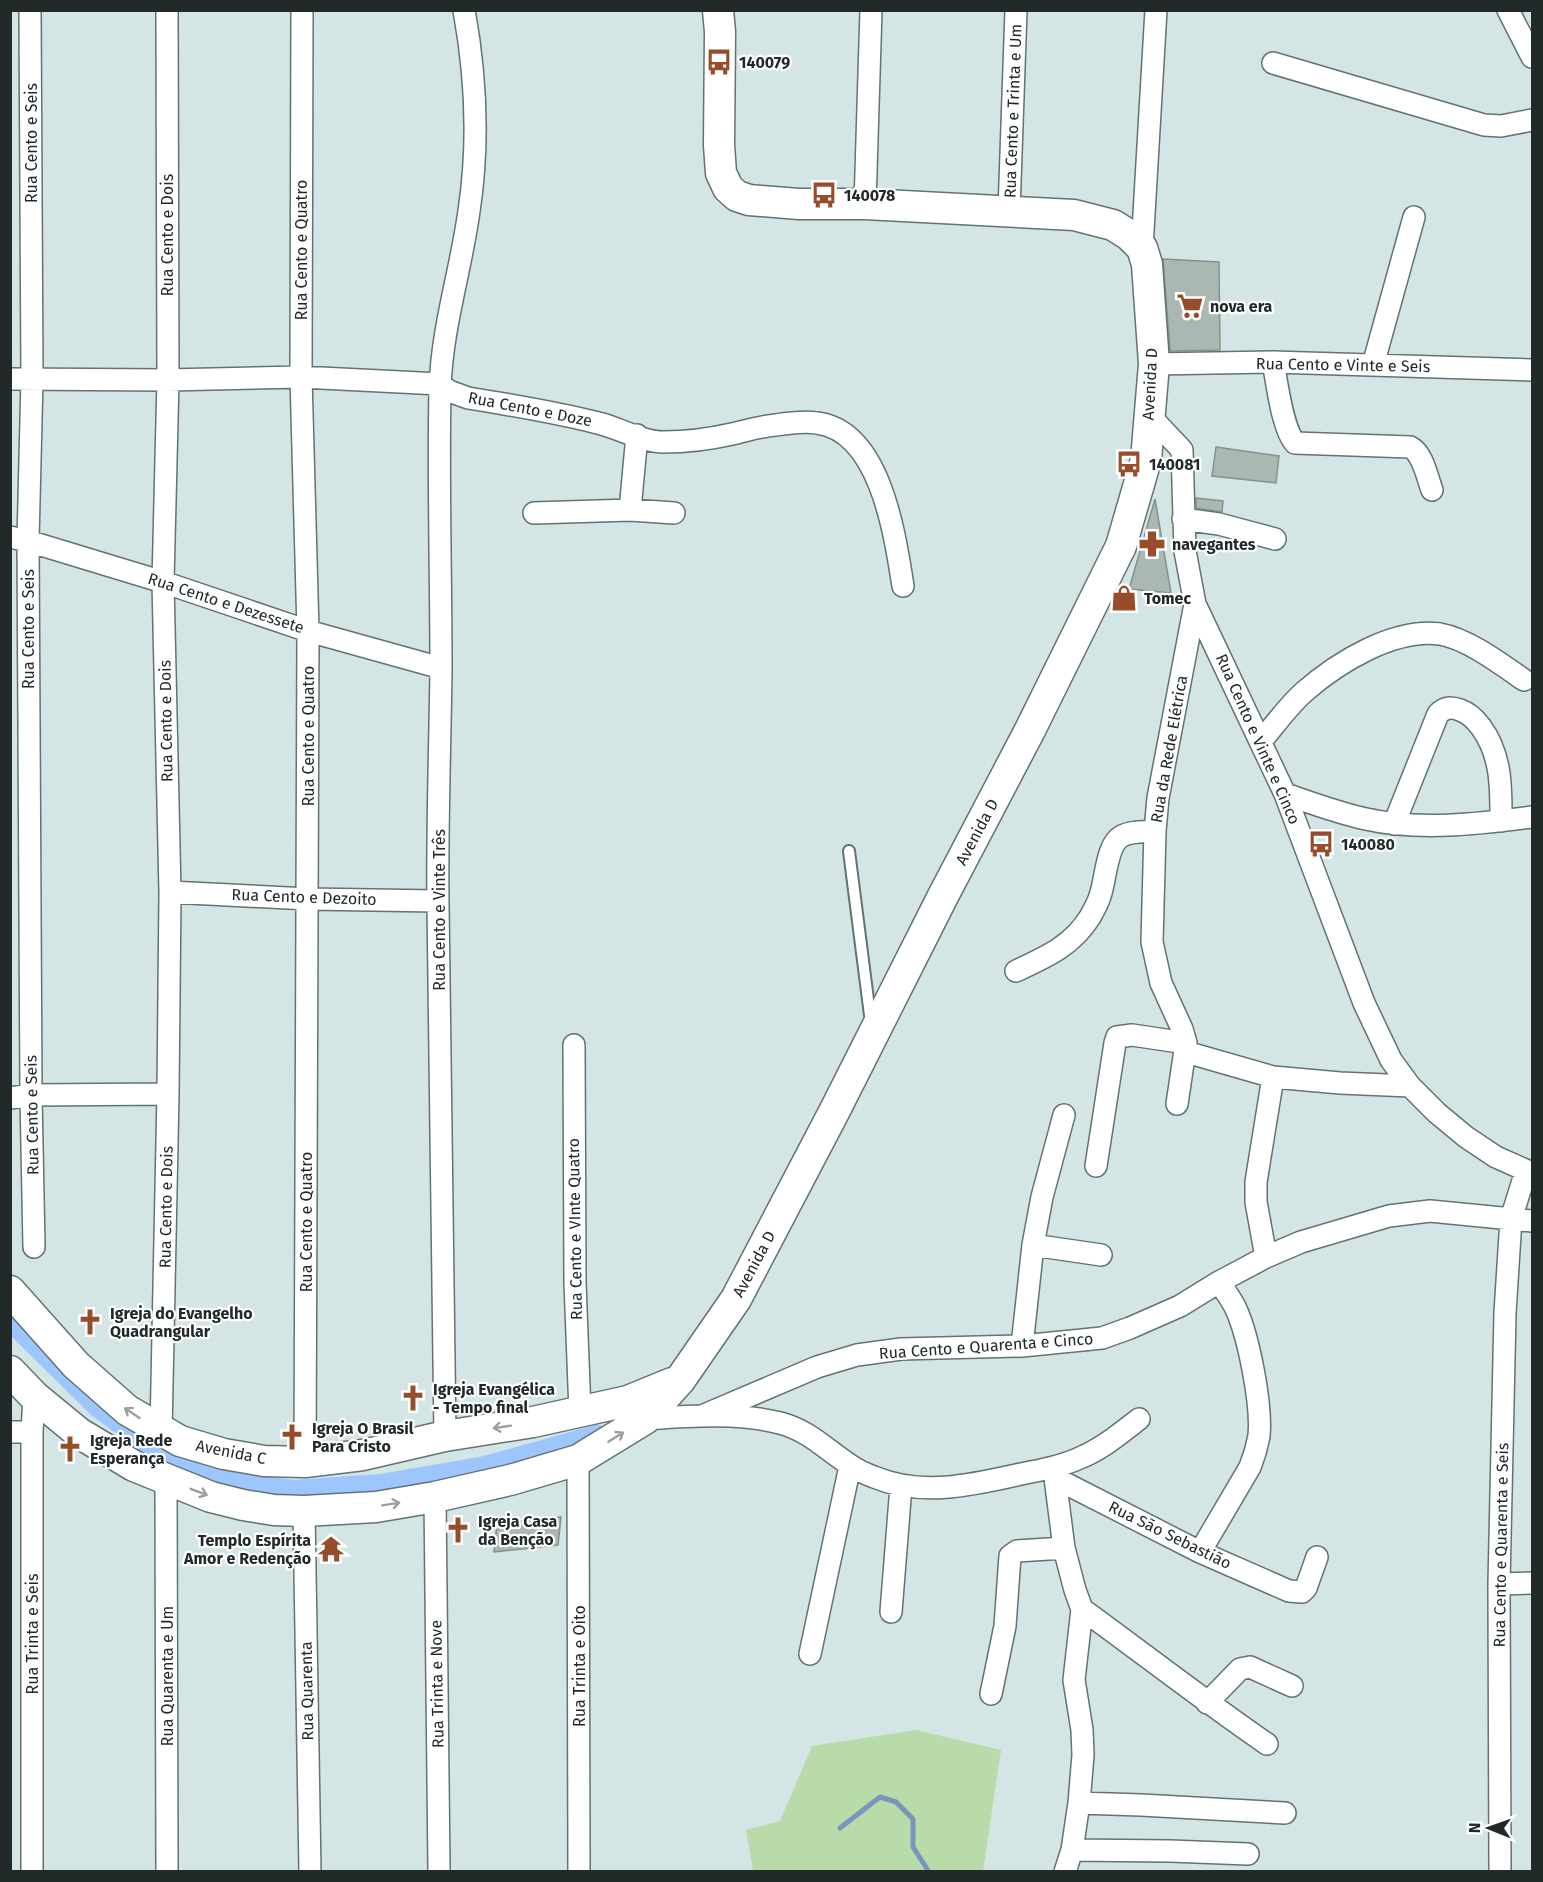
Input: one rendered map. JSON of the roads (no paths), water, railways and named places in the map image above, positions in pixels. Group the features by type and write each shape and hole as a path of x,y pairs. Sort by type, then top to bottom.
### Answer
{"main road":[{"path":"718,10 721,173 728,188 737,196 749,200 799,204 865,204 1074,215 1113,225 1129,235 1142,248"},
{"name":"Avenida D","path":"10,1371 34,1396 79,1432 134,1466 211,1497 274,1510 304,1511 376,1507 435,1497 510,1480 578,1460 645,1419 680,1380 736,1299 1030,730 1120,546 1146,460 1154,364 1147,264 1142,248"},
{"name":"Avenida C","path":"10,1291 76,1365 127,1410 161,1432 180,1441 224,1455 264,1461 305,1462 363,1455 445,1436 533,1422 628,1401 680,1380"}],"street":[{"name":"Rua Cento e Seis","path":"30,10 32,379 19,539 21,1096 34,1247"},
{"name":"Rua Cento e Dois","path":"161,1432 170,892 163,582 168,380 167,10"},
{"name":"Rua Cento e Quatro","path":"302,10 301,377 308,631 305,1462"},
{"name":"Rua Cento e Vinte Três","path":"445,1436 438,901 441,668 440,384 447,320 469,212 473,178 475,129 473,81 470,43 464,10"},
{"path":"865,204 871,10"},
{"name":"Rua Cento e Trinta e Um","path":"1010,211 1016,10"},
{"path":"1142,248 1156,10"},
{"path":"1508,10 1533,57"},
{"path":"1273,63 1484,125 1501,126 1533,120"},
{"path":"1373,365 1414,217"},
{"path":"1273,362 1284,418 1291,439 1295,443 1410,447 1416,450 1420,457 1432,490"},
{"name":"Rua Cento e Vinte e Seis","path":"1154,364 1273,362 1533,370"},
{"name":"Rua Cento e Doze","path":"10,379 168,380 301,377 440,384 449,391 468,398 591,421 652,441 663,442 708,438 774,425 817,423 832,427 848,437 864,454 886,506 895,537 903,586"},
{"name":"Rua Cento e Vinte e Cinco","path":"1149,415 1182,450 1185,551 1195,604 1286,794 1364,1003 1391,1060 1410,1086 1466,1137 1496,1157 1529,1172"},
{"path":"630,510 636,435"},
{"path":"534,513 630,510 674,513"},
{"path":"1183,519 1219,524 1275,539"},
{"name":"Rua Cento e Dezessete","path":"19,539 163,582 308,631 441,668"},
{"name":"Rua da Rede Elétrica","path":"1186,1047 1182,1029 1161,983 1152,942 1158,798 1195,604"},
{"path":"1261,741 1302,694 1326,674 1378,644 1409,636 1439,634 1457,639 1495,660 1524,680"},
{"path":"1394,824 1438,714 1445,708 1468,713 1476,720 1491,744 1496,756 1501,783 1501,821"},
{"path":"1286,794 1366,819 1394,824 1422,825 1533,817"},
{"path":"1016,971 1070,942 1092,915 1100,896 1115,842 1123,835 1155,831"},
{"name":"Rua Cento e Dezoito","path":"170,892 308,899 438,901"},
{"path":"1096,1166 1113,1054 1118,1037 1132,1035 1186,1047 1273,1077 1410,1086"},
{"name":"Rua Cento e VInte Quatro","path":"574,1045 575,1283 580,1412"},
{"path":"1177,1104 1186,1047"},
{"path":"1266,1257 1256,1202 1256,1182 1273,1077"},
{"path":"21,1096 168,1094"},
{"path":"1022,1346 1033,1245 1042,1197 1064,1115"},
{"name":"Rua Cento e Quarenta e Seis","path":"1500,1872 1499,1584 1505,1313 1511,1219 1529,1172"},
{"name":"Rua Cento e Quarenta e Cinco","path":"702,1416 817,1367 857,1355 901,1349 1022,1346 1102,1338 1180,1306 1266,1257 1300,1242 1389,1216 1430,1211 1533,1221"},
{"path":"1033,1245 1101,1255"},
{"path":"1200,1552 1250,1467 1259,1434 1252,1366 1245,1335 1236,1308 1220,1282"},
{"name":"Rua Trinta e Seis","path":"32,1872 32,1432 34,1396"},
{"path":"645,1419 702,1416 753,1419 781,1424 805,1432 850,1466 875,1478 901,1486 931,1488 965,1486 1054,1473 1110,1441 1139,1419"},
{"path":"10,1432 32,1432"},
{"name":"Rua Trinta e Oito","path":"578,1460 579,1872"},
{"path":"810,1653 850,1466"},
{"path":"1054,1473 1064,1548 1082,1609 1074,1680 1082,1730 1083,1755 1072,1850 1065,1872"},
{"name":"Rua São Sebastião","path":"1054,1473 1200,1552 1289,1591 1302,1592 1306,1588 1317,1557"},
{"name":"Rua Quarenta e Um","path":"166,1480 167,1872"},
{"path":"891,1612 901,1486"},
{"name":"Rua Trinta e Nove","path":"435,1497 439,1872"},
{"name":"Rua Quarenta","path":"304,1511 310,1872"},
{"path":"991,1694 1005,1626 1010,1556 1017,1551 1064,1548"},
{"path":"1499,1584 1533,1583"},
{"path":"1082,1609 1171,1673 1207,1703 1267,1744"},
{"path":"1207,1703 1240,1669 1250,1667 1292,1686"},
{"path":"1079,1803 1285,1813"},
{"path":"1072,1850 1248,1854"}],"lane":[{"path":"849,851 873,1035"}],"waterway":[{"path":"10,1321 96,1406 147,1444 235,1483 294,1490 380,1484 485,1466 597,1435"},
{"path":"840,1828 880,1797 896,1802 913,1819 913,1847 929,1872"}],"place":[{"name":"140079","path":"719,62"},
{"name":"140078","path":"824,195"},
{"name":"nova era","path":"1190,306"},
{"name":"140081","path":"1129,464"},
{"name":"navegantes","path":"1152,544"},
{"name":"Tomec","path":"1124,598"},
{"name":"140080","path":"1321,844"},
{"name":"Igreja do Evangelho Quadrangular","path":"90,1322"},
{"name":"Igreja Evangélica - Tempo final","path":"413,1398"},
{"name":"Igreja O Brasil Para Cristo","path":"292,1437"},
{"name":"Igreja Rede Esperança","path":"70,1449"},
{"name":"Igreja Casa da Benção","path":"458,1530"},
{"name":"Templo Espírita Amor e Redenção","path":"331,1549"}]}
